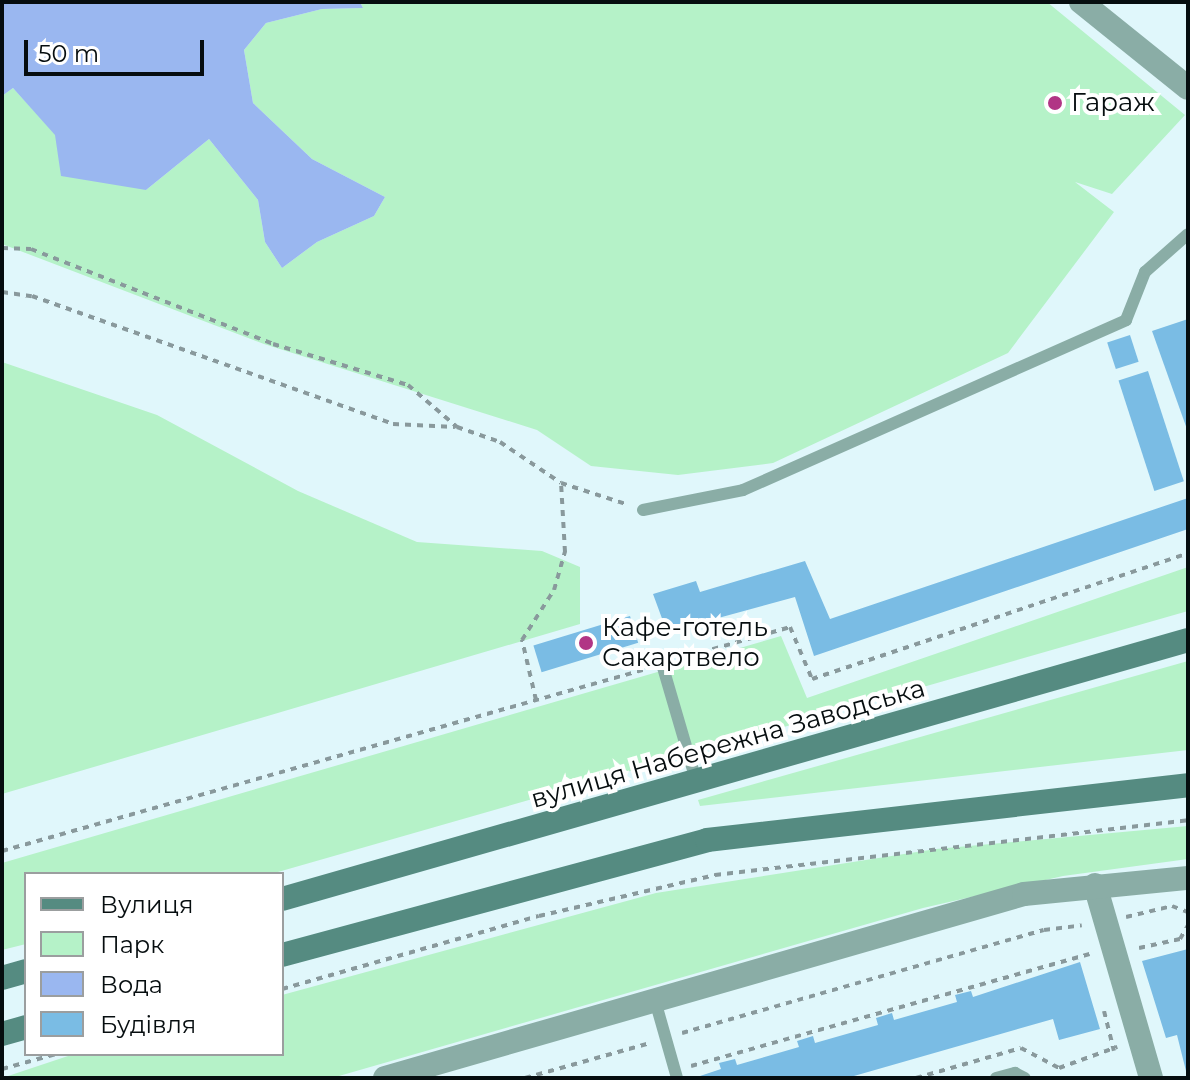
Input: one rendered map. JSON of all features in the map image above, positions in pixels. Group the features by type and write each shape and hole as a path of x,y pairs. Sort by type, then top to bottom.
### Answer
{"main road":[{"name":"вулиця Набережна Заводська","path":"284,898 697,784 1188,640"},
{"path":"284,954 707,840 1188,785"},
{"path":"2,978 24,972"},
{"path":"2,1034 24,1028"}],"street":[{"path":"1081,2 1188,88"},
{"path":"385,1078 654,997 1024,894 1188,878"},
{"path":"1095,885 1119,923 1126,947 1145,1076"}],"lane":[{"path":"643,510 743,490 1126,320 1145,272 1188,234"},
{"path":"662,664 697,784"},
{"path":"654,997 676,1074"},
{"path":"996,1078 1015,1073 1025,1078"}],"path":[{"path":"2,248 31,249 273,344 408,385 457,427"},
{"path":"2,292 47,301 393,424 457,427 500,442 561,483 643,510"},
{"path":"536,701 522,640 554,590 565,552 561,483"},
{"path":"2,851 790,627 812,679 1188,553"},
{"path":"284,988 539,916 715,875 1188,820"},
{"path":"525,1078 1044,930 1119,923 1172,906 1188,912"},
{"path":"676,1074 1126,947 1180,939 1188,925"},
{"path":"1126,947 1136,963"},
{"path":"1059,1068 1114,1051 1135,1022"},
{"path":"2,1069 49,1056"}],"green space":[{"path":"360,2 1047,2 1185,115 1112,194 1075,182 1114,212 1008,353 773,463 678,475 591,466 537,430 264,344 2,244 2,96 13,88 56,135 146,190 209,139 258,200 265,242 282,268 317,242 374,216 385,197 312,159 253,103 244,50 266,23 322,9 363,8"},
{"path":"2,362 157,415 298,491 417,542 542,551 580,567 580,624 2,794"},
{"path":"1188,567 1188,611 278,872 24,872 24,944 2,950 2,863 781,636 807,698"},
{"path":"1188,661 1188,750 700,806 698,800"},
{"path":"1188,826 1188,859 1063,876 923,908 332,1078 2,1078 68,1056 284,1056 284,994 656,893 936,849"}],"water":[{"path":"2,2 360,2 363,8 322,9 266,23 244,50 253,103 312,159 385,197 374,216 317,242 282,268 265,242 258,200 209,139 146,190 61,176 55,135 13,88 2,96"}],"building":[{"path":"1188,319 1188,432 1152,331"},
{"path":"1130,335 1139,362 1116,369 1107,342"},
{"path":"1148,371 1184,481 1154,491 1119,381"},
{"path":"1188,498 1188,529 814,656 795,597 667,632 653,594 696,581 700,592 805,561 830,619"},
{"name":"Кафе-готель Сакартвело","path":"630,616 638,643 542,672 533,646"},
{"path":"1188,949 1187,1075 1177,1035 1166,1038 1142,961"},
{"path":"1080,962 1100,1029 1059,1040 1053,1019 847,1078 694,1078 721,1069 719,1063 735,1059 737,1065 799,1047 797,1041 813,1036 815,1043 878,1025 876,1018 892,1013 894,1020 957,1002 955,995 971,991 973,997"}],"place":[{"name":"Гараж","path":"1055,103"},
{"name":"Кафе-готель Сакартвело","path":"586,643"}]}
